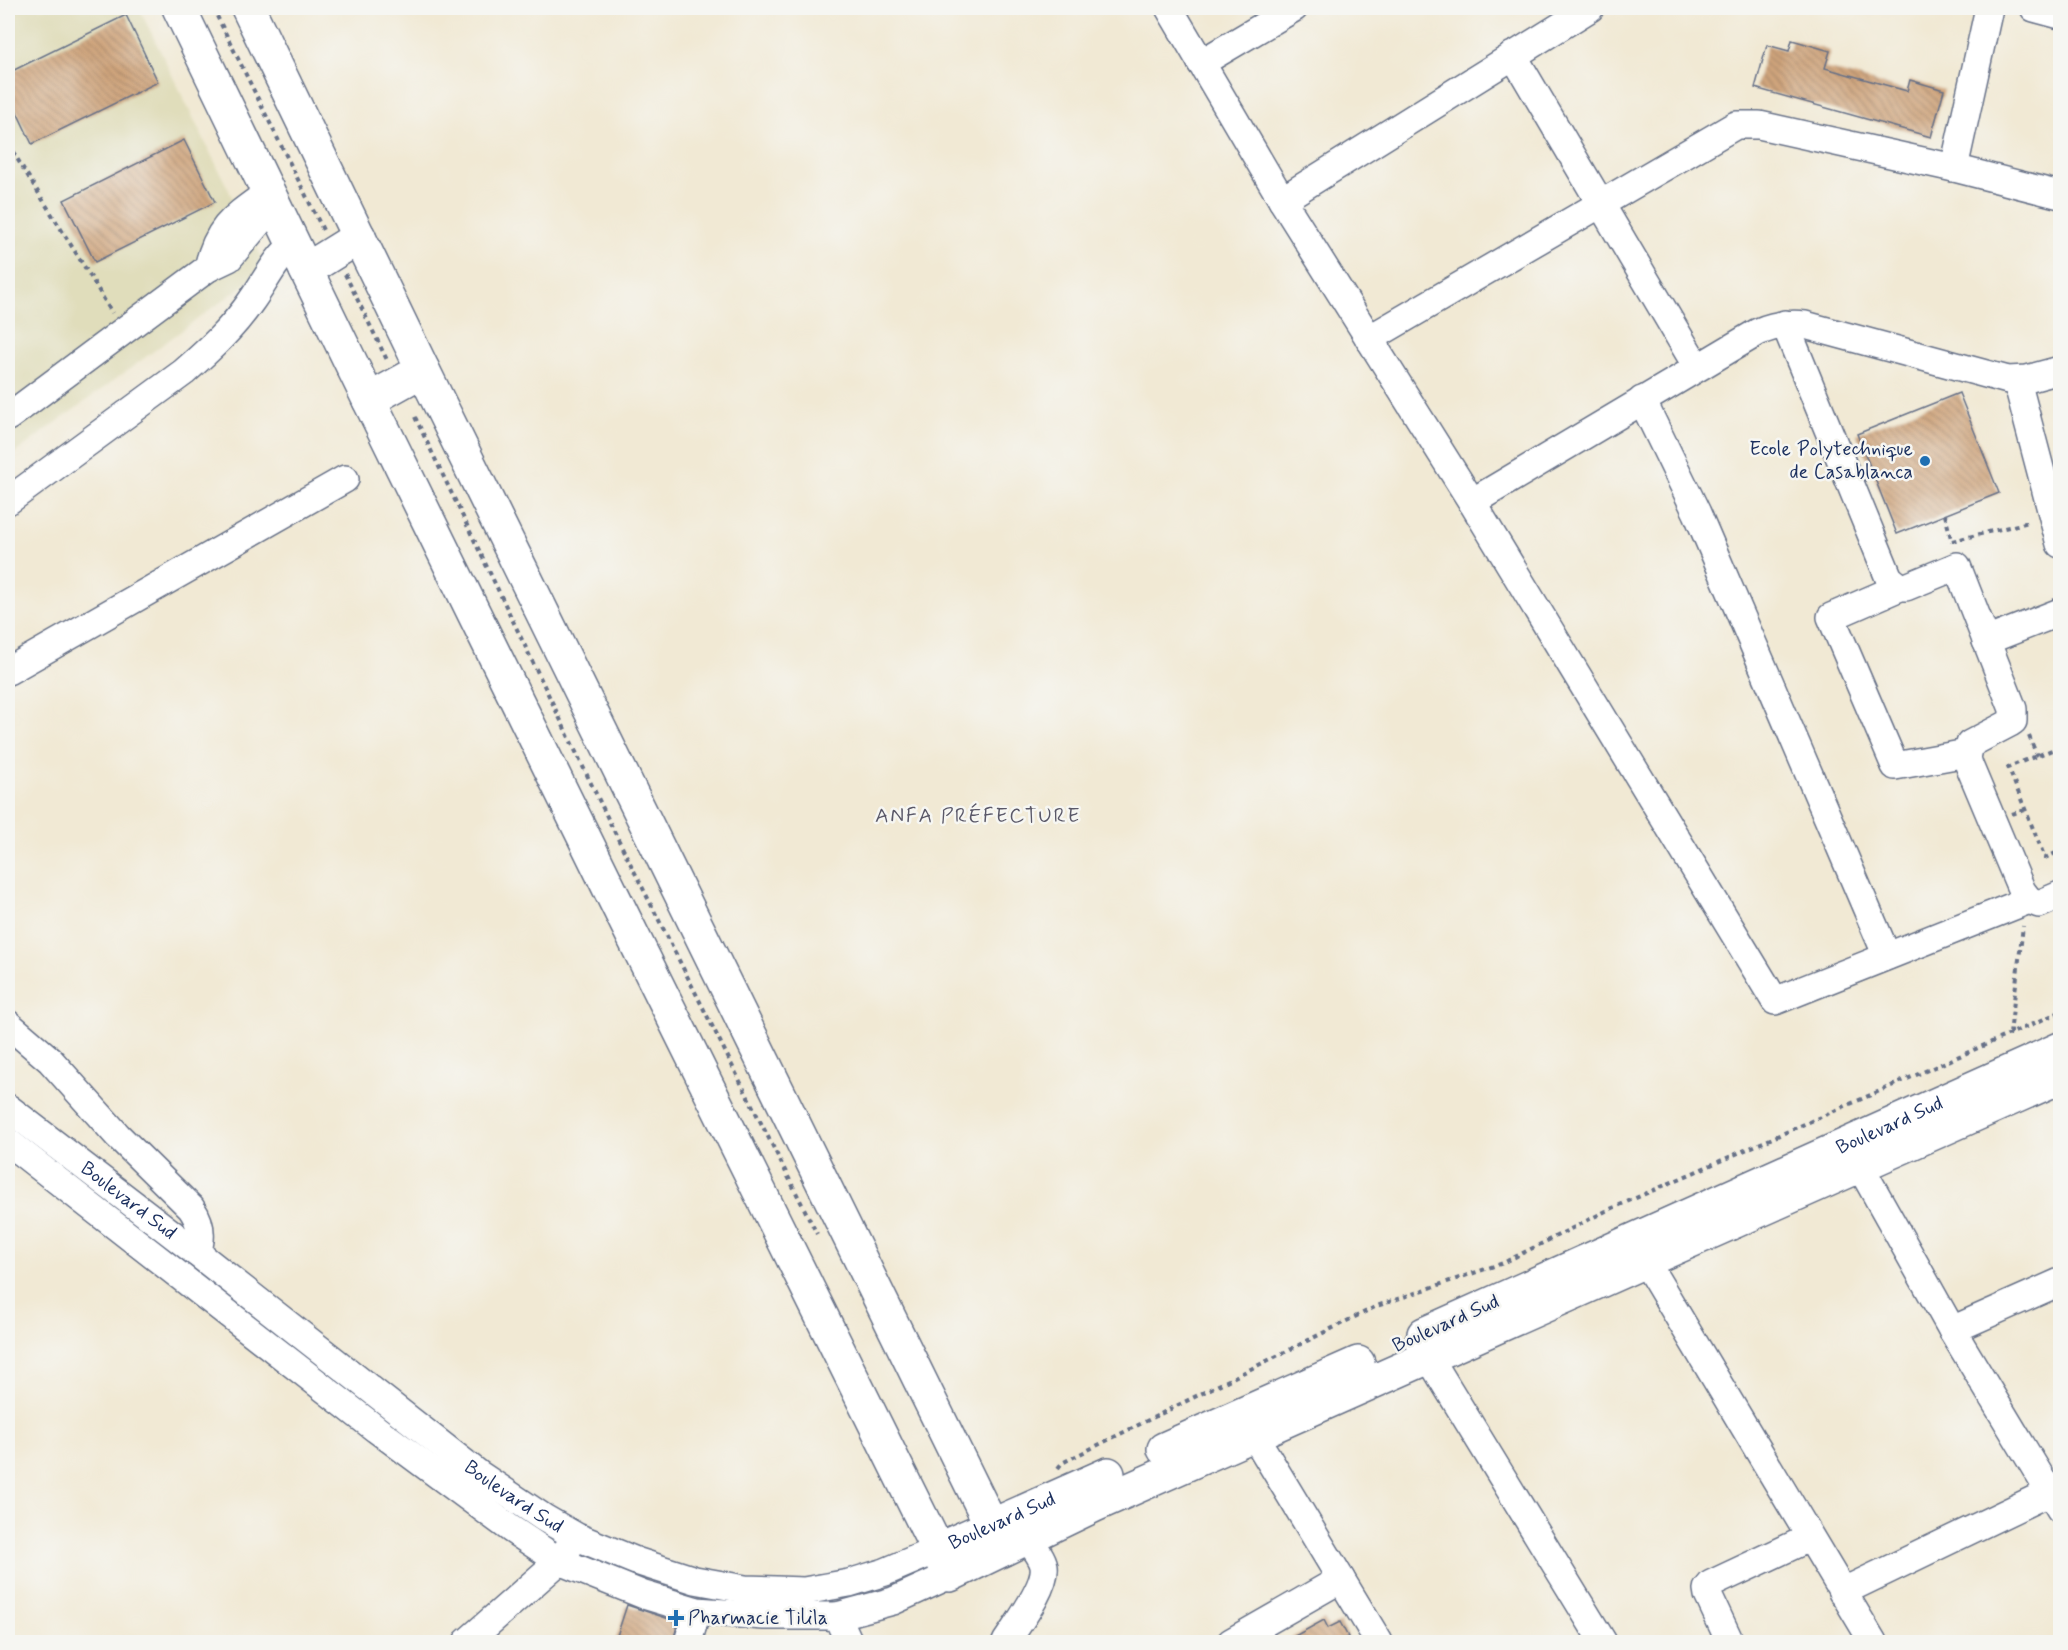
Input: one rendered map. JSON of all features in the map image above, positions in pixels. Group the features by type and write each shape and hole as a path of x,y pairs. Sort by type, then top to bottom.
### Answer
{"main road":[{"path":"179,8 369,400 945,1562"},
{"path":"248,8 347,245 429,413 668,869 1008,1537"},
{"path":"300,257 347,245"},
{"path":"369,400 411,376"},
{"name":"Boulevard Sud","path":"1855,1155 2061,1049"},
{"name":"Boulevard Sud","path":"945,1562 1008,1537 1249,1424 1855,1155 2061,1077"}],"street":[{"path":"1168,8 1282,200 1472,502 1775,1001 2029,900"},
{"path":"1201,63 1294,8"},
{"path":"1282,200 1590,8"},
{"path":"1954,168 1989,8"},
{"path":"2034,8 2061,15"},
{"path":"1513,55 1697,367"},
{"path":"1369,339 1736,125 1759,125 1954,168 2061,195"},
{"path":"8,417 208,268 230,258 272,198"},
{"path":"8,501 184,372 203,356 237,320 253,300 278,259 300,257"},
{"path":"1785,324 1889,578 1900,587"},
{"path":"1472,502 1697,367 1771,326 1805,325 2008,380 2017,381 2061,370"},
{"path":"2017,381 2061,544"},
{"path":"1642,400 1697,513 1887,956"},
{"path":"8,670 345,479"},
{"path":"1967,753 1895,766 1831,617 1900,587 1906,587 1954,554 2011,704 2013,721 1970,744 1967,753 1969,765 2022,891 2029,900 2039,904 2061,895"},
{"path":"1986,641 2061,612"},
{"path":"8,1024 50,1060 118,1136 191,1208 196,1215 201,1234 197,1253"},
{"name":"Boulevard Sud","path":"8,1108 480,1475 577,1537 636,1561 695,1580 746,1589 804,1590 849,1583 885,1572 945,1562"},
{"name":"Boulevard Sud","path":"8,1142 376,1429 511,1529 559,1561 645,1595 697,1611 764,1616 837,1616 893,1601 945,1562"},
{"path":"1842,1592 2057,1496 1952,1330 1855,1155"},
{"path":"1639,1250 1842,1592 1868,1641"},
{"path":"1952,1330 2061,1282"},
{"path":"1422,1347 1603,1642"},
{"path":"1249,1424 1379,1642"},
{"path":"467,1642 559,1561 577,1537"},
{"path":"1006,1642 1044,1579 1044,1565 1038,1553 1008,1537"},
{"path":"1730,1642 1707,1589 1711,1584 1809,1538"},
{"path":"1231,1642 1341,1579"},
{"path":"688,1642 697,1611"},
{"path":"837,1616 849,1642"}],"path":[{"path":"213,8 347,245 429,413 612,827 817,1234"},
{"path":"8,144 89,274 122,332"},
{"path":"386,434 429,413"},
{"path":"1945,515 1954,554 2029,522"},
{"path":"2025,727 2037,756"},
{"path":"2061,747 2008,767 2045,858 2061,851"},
{"path":"2010,1034 2022,930 2029,900"},
{"path":"1056,1471 1062,1463 1377,1306 1503,1263 1606,1211 2061,1012"}],"shaded area":[{"path":"8,8 139,8 267,268 8,458"}],"building":[{"path":"126,15 158,82 32,144 8,93 8,73"},
{"path":"1792,40 1830,51 1825,68 1907,91 1910,80 1944,90 1931,137 1755,88 1767,45 1789,51"},
{"path":"184,140 215,202 95,262 64,200"},
{"path":"1959,393 1999,493 1897,534 1857,434"},
{"path":"627,1605 678,1622 673,1642 615,1642"},
{"path":"1324,1620 1328,1628 1340,1622 1348,1637 1337,1642 1284,1642"}],"place":[{"name":"Ecole Polytechnique de Casablanca","path":"1925,461"},
{"name":"Pharmacie Tilila","path":"676,1618"}],"district":[{"name":"ANFA PRÉFECTURE","path":"978,816"}]}
